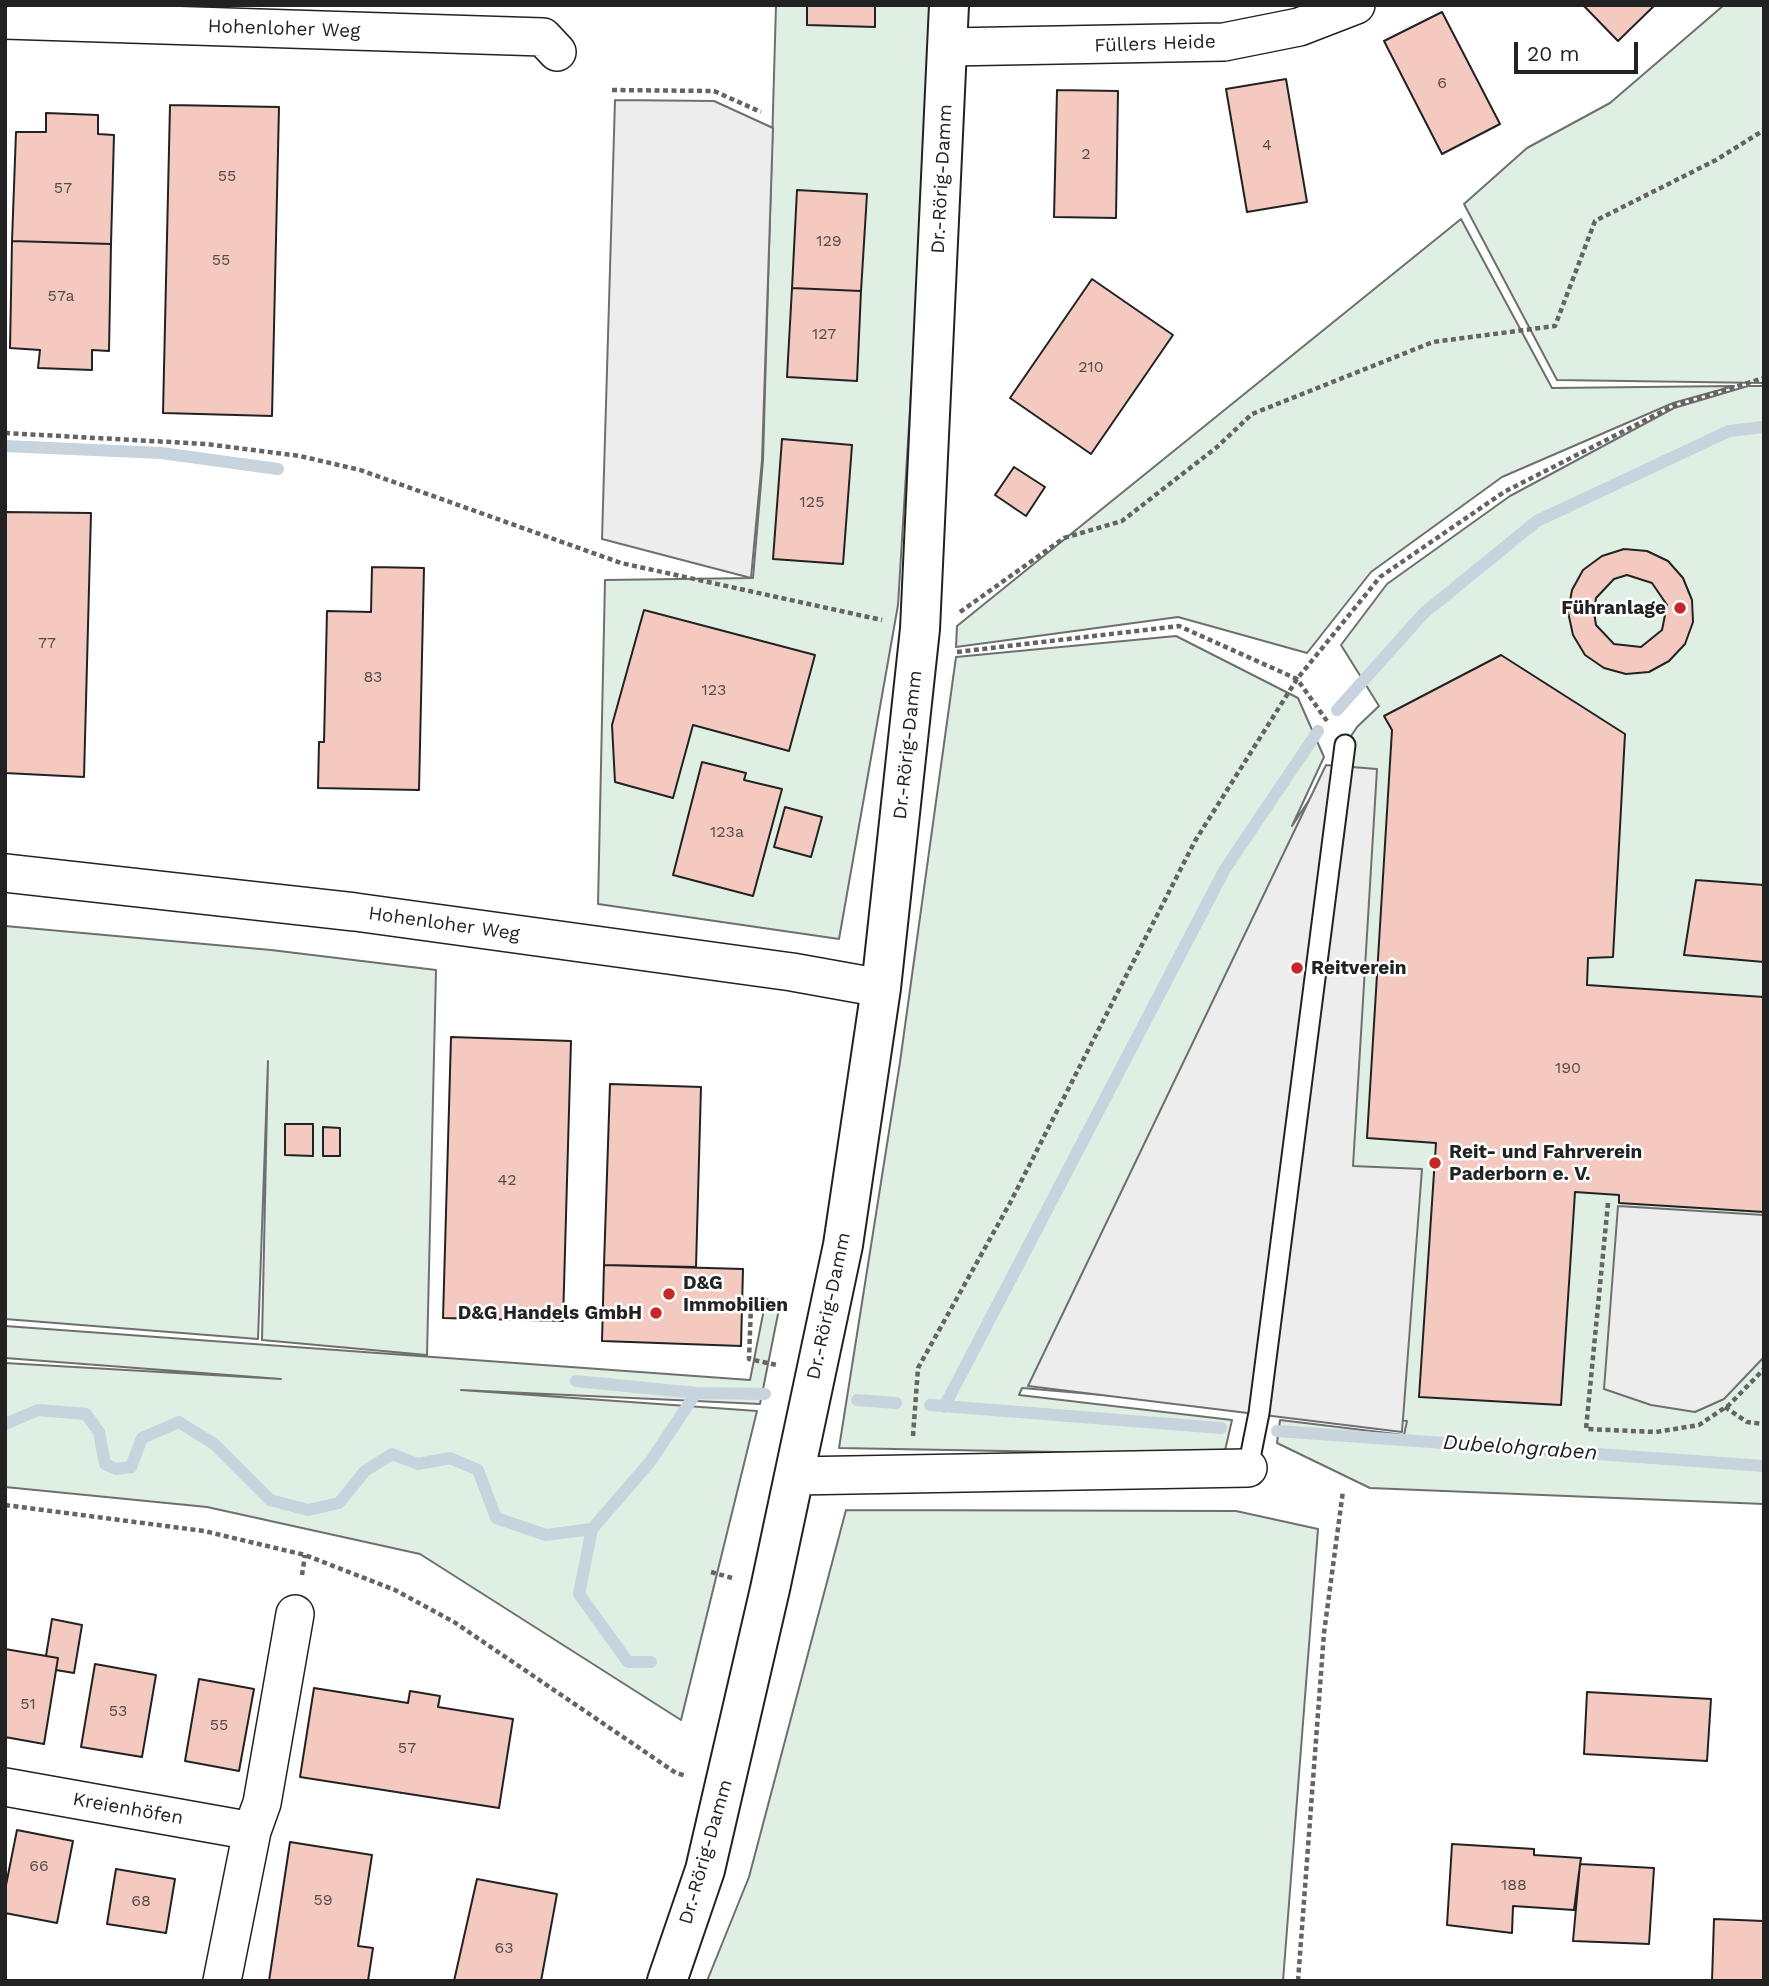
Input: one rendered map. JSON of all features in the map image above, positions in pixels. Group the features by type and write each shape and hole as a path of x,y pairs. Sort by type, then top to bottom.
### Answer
{"street":[{"name":"Dr.-Rörig-Damm","path":"667,1981 705,1870 794,1476 843,1245 881,988 919,640 949,5"},
{"name":"Füllers Heide","path":"948,47 1224,42 1300,16 1356,5"},
{"name":"Hohenloher Weg","path":"5,20 543,37 557,52"},
{"name":"Hohenloher Weg","path":"5,873 355,912 792,972 881,988"},
{"path":"794,1476 1248,1468"},
{"path":"222,1981 252,1832 262,1803 295,1614"},
{"name":"Kreienhöfen","path":"5,1787 252,1832"}],"lane":[{"path":"1248,1468 1259,1413 1345,745"}],"path":[{"path":"612,90 714,91 761,112"},
{"path":"919,640 966,610 1064,538 1122,521 1217,447 1252,414 1433,342 1555,326 1595,220 1716,160 1764,130"},
{"path":"911,1472 918,1368 1010,1203 1195,841 1297,679 1380,577 1504,492 1674,406 1764,378"},
{"path":"5,433 206,444 300,456 360,470 621,563 919,640 941,653 1179,626 1297,679 1345,745"},
{"path":"1608,1203 1586,1429 1667,1431 1699,1425 1726,1407 1764,1370"},
{"path":"751,1305 749,1359 771,1363"},
{"path":"1726,1407 1746,1422 1764,1424"},
{"path":"1298,1981 1324,1633 1343,1491"},
{"path":"5,1505 204,1531 305,1555 395,1590 453,1622 676,1773 724,1787"}],"green space":[{"path":"776,5 932,5 932,49 898,605 839,939 598,904 605,580 753,578 763,460"},
{"path":"1724,5 1764,5 1764,383 1557,380 1464,204 1527,148 1610,103"},
{"path":"1461,219 1552,388 1734,386 1673,403 1502,477 1371,572 1307,653 1178,617 956,647 957,626"},
{"name":"Reit- und Fahrverein Paderborn e. V.","path":"1748,386 1764,386 1764,1504 1370,1488 1277,1443 1280,1420 1404,1435 1407,1421 1022,1388 1019,1395 1232,1420 1224,1455 839,1448 900,1062 956,657 1176,636 1298,698 1324,757 1292,826 1357,727 1379,706 1341,645 1387,584 1510,496 1674,408"},
{"path":"5,926 271,950 436,970 427,1355 262,1340 268,1061 258,1339 5,1319"},
{"path":"766,1299 780,1304 760,1404 461,1390 757,1411 681,1720 420,1554 207,1507 5,1487 5,1363 281,1379 5,1358 5,1326 750,1380"},
{"path":"846,1510 1236,1511 1318,1529 1283,1981 707,1981 749,1877"}],"shaded area":[{"path":"615,100 714,101 773,128 762,460 751,578 602,539"},
{"name":"Reitverein","path":"1326,765 1377,769 1353,1166 1422,1169 1402,1432 1028,1386"},
{"path":"1618,1206 1764,1215 1764,1357 1724,1399 1695,1412 1651,1405 1604,1389"}],"building":[{"path":"807,5 875,5 875,27 807,25"},
{"path":"1583,5 1655,5 1618,41"},
{"path":"1442,12 1500,124 1442,154 1384,41"},
{"path":"1286,79 1307,202 1247,212 1226,89"},
{"path":"1057,90 1118,91 1116,218 1054,217"},
{"path":"170,105 279,107 272,416 163,413"},
{"path":"46,113 98,115 98,134 114,135 111,244 12,241 16,132 46,132"},
{"path":"797,190 867,194 861,291 792,288"},
{"path":"12,241 111,244 109,351 92,350 92,370 38,368 40,350 10,348"},
{"path":"1092,279 1173,335 1091,454 1010,398"},
{"path":"792,288 861,291 857,381 787,377"},
{"path":"782,439 852,445 843,564 773,559"},
{"path":"1014,467 1045,487 1026,516 995,495"},
{"path":"5,512 91,513 84,777 5,773"},
{"name":"Führanlage","path":"1624,549 1647,551 1668,561 1683,578 1692,600 1693,622 1685,644 1669,661 1649,672 1626,674 1604,668 1585,655 1573,635 1568,612 1572,590 1583,570 1602,556","holes":["1627,575 1652,583 1667,605 1662,630 1641,647 1614,644 1596,625 1596,598 1614,579"]},
{"path":"372,567 424,568 419,790 318,788 319,742 324,742 327,611 371,612"},
{"path":"644,610 815,655 789,751 693,725 673,798 615,782 612,725"},
{"path":"1501,655 1625,734 1613,957 1588,958 1587,985 1764,997 1764,1212 1619,1203 1619,1195 1575,1192 1561,1405 1419,1397 1436,1143 1367,1138 1392,730 1384,716"},
{"path":"702,762 746,773 744,780 782,789 753,896 673,875"},
{"path":"785,807 822,817 811,857 774,847"},
{"path":"1696,880 1764,885 1764,962 1684,955"},
{"path":"451,1037 571,1041 563,1321 443,1318"},
{"path":"610,1084 701,1087 696,1267 604,1265"},
{"path":"285,1124 313,1124 313,1156 285,1155"},
{"path":"323,1127 340,1128 340,1156 323,1156"},
{"path":"604,1265 743,1269 741,1346 602,1341"},
{"path":"52,1619 82,1625 74,1673 56,1670 58,1658 46,1656"},
{"path":"5,1649 58,1658 44,1744 5,1737"},
{"path":"95,1664 156,1675 142,1757 81,1747"},
{"path":"199,1679 254,1689 239,1771 185,1761"},
{"path":"314,1688 408,1703 410,1691 440,1696 438,1707 513,1719 499,1808 300,1777"},
{"path":"1587,1692 1711,1699 1707,1761 1584,1754"},
{"path":"17,1830 73,1841 57,1923 5,1913 5,1890"},
{"path":"290,1842 372,1855 358,1946 373,1948 368,1981 269,1981"},
{"path":"1452,1844 1534,1849 1534,1855 1581,1858 1574,1910 1513,1906 1512,1933 1447,1925"},
{"path":"1580,1864 1654,1868 1649,1944 1573,1941"},
{"path":"116,1869 175,1879 166,1933 107,1924"},
{"path":"477,1879 557,1894 541,1981 454,1981"},
{"path":"1714,1919 1764,1921 1764,1981 1712,1981"}],"waterway":[{"path":"1337,710 1424,613 1537,521 1729,431 1764,427"},
{"path":"5,446 161,453 278,469"},
{"path":"944,1407 1225,869 1318,731"},
{"name":"Dubelohgraben","path":"576,1381 696,1393 765,1394"},
{"name":"Dubelohgraben","path":"5,1424 38,1410 86,1414 99,1432 105,1464 116,1469 131,1467 142,1438 179,1422 214,1444 270,1500 308,1510 339,1503 365,1471 392,1454 418,1464 450,1458 478,1470 496,1518 546,1535 592,1529 650,1462 696,1393"},
{"name":"Dubelohgraben","path":"857,1400 896,1403"},
{"name":"Dubelohgraben","path":"930,1405 1221,1428"},
{"name":"Dubelohgraben","path":"1277,1431 1764,1466"},
{"path":"592,1529 579,1594 628,1662 651,1662"}],"place":[{"name":"Führanlage","path":"1680,608"},
{"name":"Reitverein","path":"1297,968"},
{"name":"Reit- und Fahrverein Paderborn e. V.","path":"1435,1163"},
{"name":"D&G Immobilien","path":"669,1294"},
{"name":"D&G Handels GmbH","path":"656,1313"}]}
